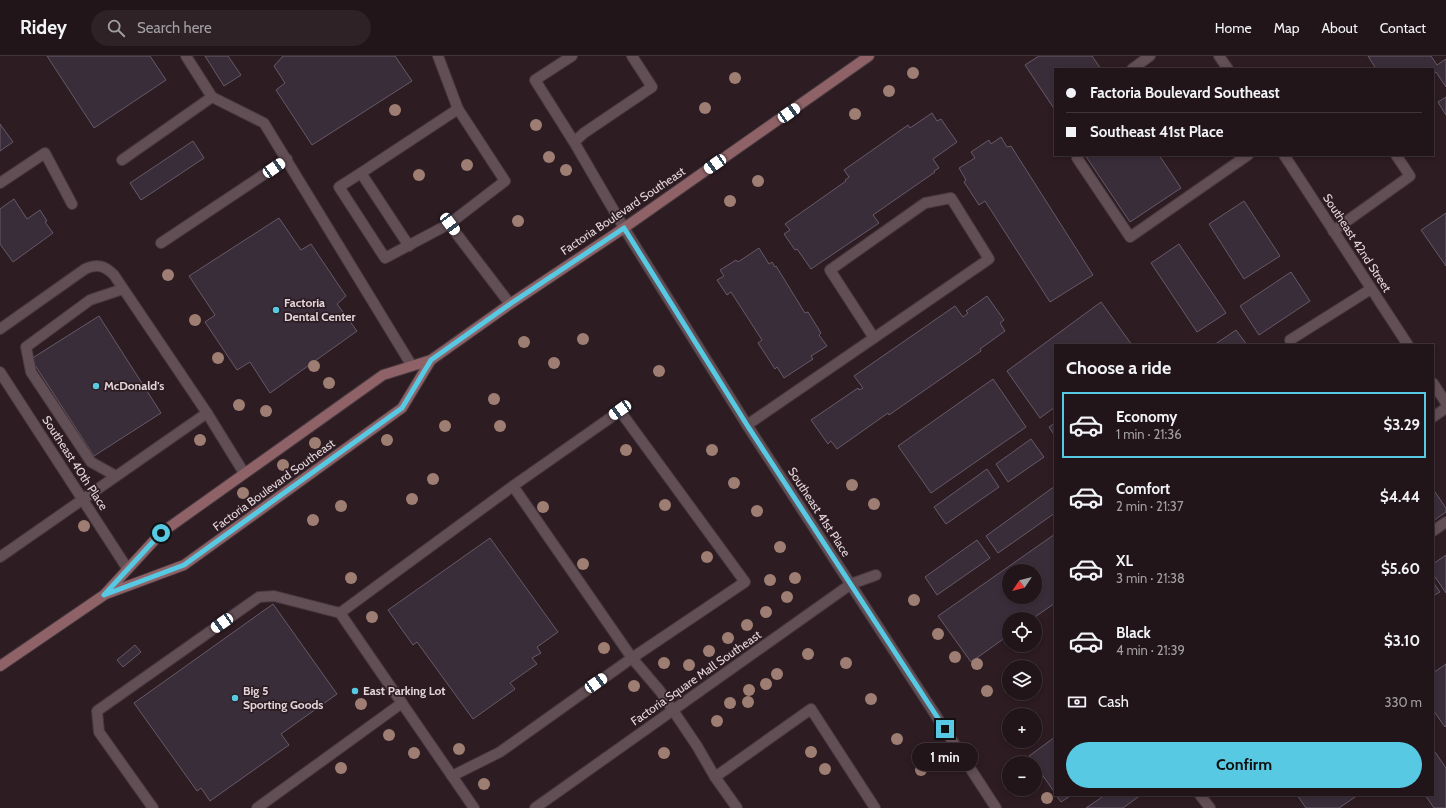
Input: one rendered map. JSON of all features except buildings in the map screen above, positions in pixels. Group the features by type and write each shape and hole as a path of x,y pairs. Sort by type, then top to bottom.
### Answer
{"main road":[{"name":"Factoria Boulevard Southeast","path":"104,595 127,568 161,533 383,375 431,360 510,304 624,228 869,56"},
{"name":"Factoria Boulevard Southeast","path":"0,666 104,595 184,565 402,408 431,360"}],"street":[{"path":"186,56 212,97 264,123 412,366"},
{"path":"438,56 458,109 505,181 450,224 385,258 339,186 458,109"},
{"name":"Southeast 41st Place","path":"572,56 536,80 624,228 747,425 996,808"},
{"path":"574,142 584,133 652,86 632,56"},
{"path":"1133,68 1150,56"},
{"path":"1219,56 1227,68"},
{"path":"122,160 212,97"},
{"path":"0,183 45,153 72,204"},
{"path":"1077,158 1130,236 1247,156"},
{"name":"Southeast 42nd Street","path":"1285,156 1407,344"},
{"path":"1333,231 1410,176 1397,156"},
{"path":"161,243 287,159"},
{"path":"361,173 409,246"},
{"path":"747,425 874,338 989,259 951,198 925,203 830,270 874,338"},
{"path":"450,224 510,304"},
{"path":"0,329 90,267 95,265 107,269 114,275 244,473"},
{"path":"116,476 91,462 31,372 26,347 90,300 123,289"},
{"path":"1290,340 1371,289"},
{"name":"Southeast 40th Place","path":"0,372 127,568"},
{"path":"1434,385 1446,403"},
{"path":"1434,416 1446,408"},
{"path":"340,613 513,486 620,410 745,582 632,658 500,752 452,776"},
{"path":"0,557 206,413"},
{"path":"513,486 632,658 660,691 697,746 715,777 737,808"},
{"path":"1434,530 1446,522"},
{"name":"Factoria Square Mall Southeast","path":"535,808 851,584 876,574"},
{"path":"152,808 100,732 97,711 259,596 274,596 340,613 474,808"},
{"path":"256,808 402,703"},
{"path":"715,777 811,709 875,808"},
{"path":"1201,796 1210,808"}],"place":[{"name":"Factoria Dental Center","path":"276,310"},
{"name":"McDonald's","path":"96,386"},
{"name":"East Parking Lot","path":"355,691"},
{"name":"Big 5 Sporting Goods","path":"235,698"}],"route":[{"path":"161,533 127,568 104,595 184,565 402,408 431,360 510,304 624,228 747,425 945,729"}]}
